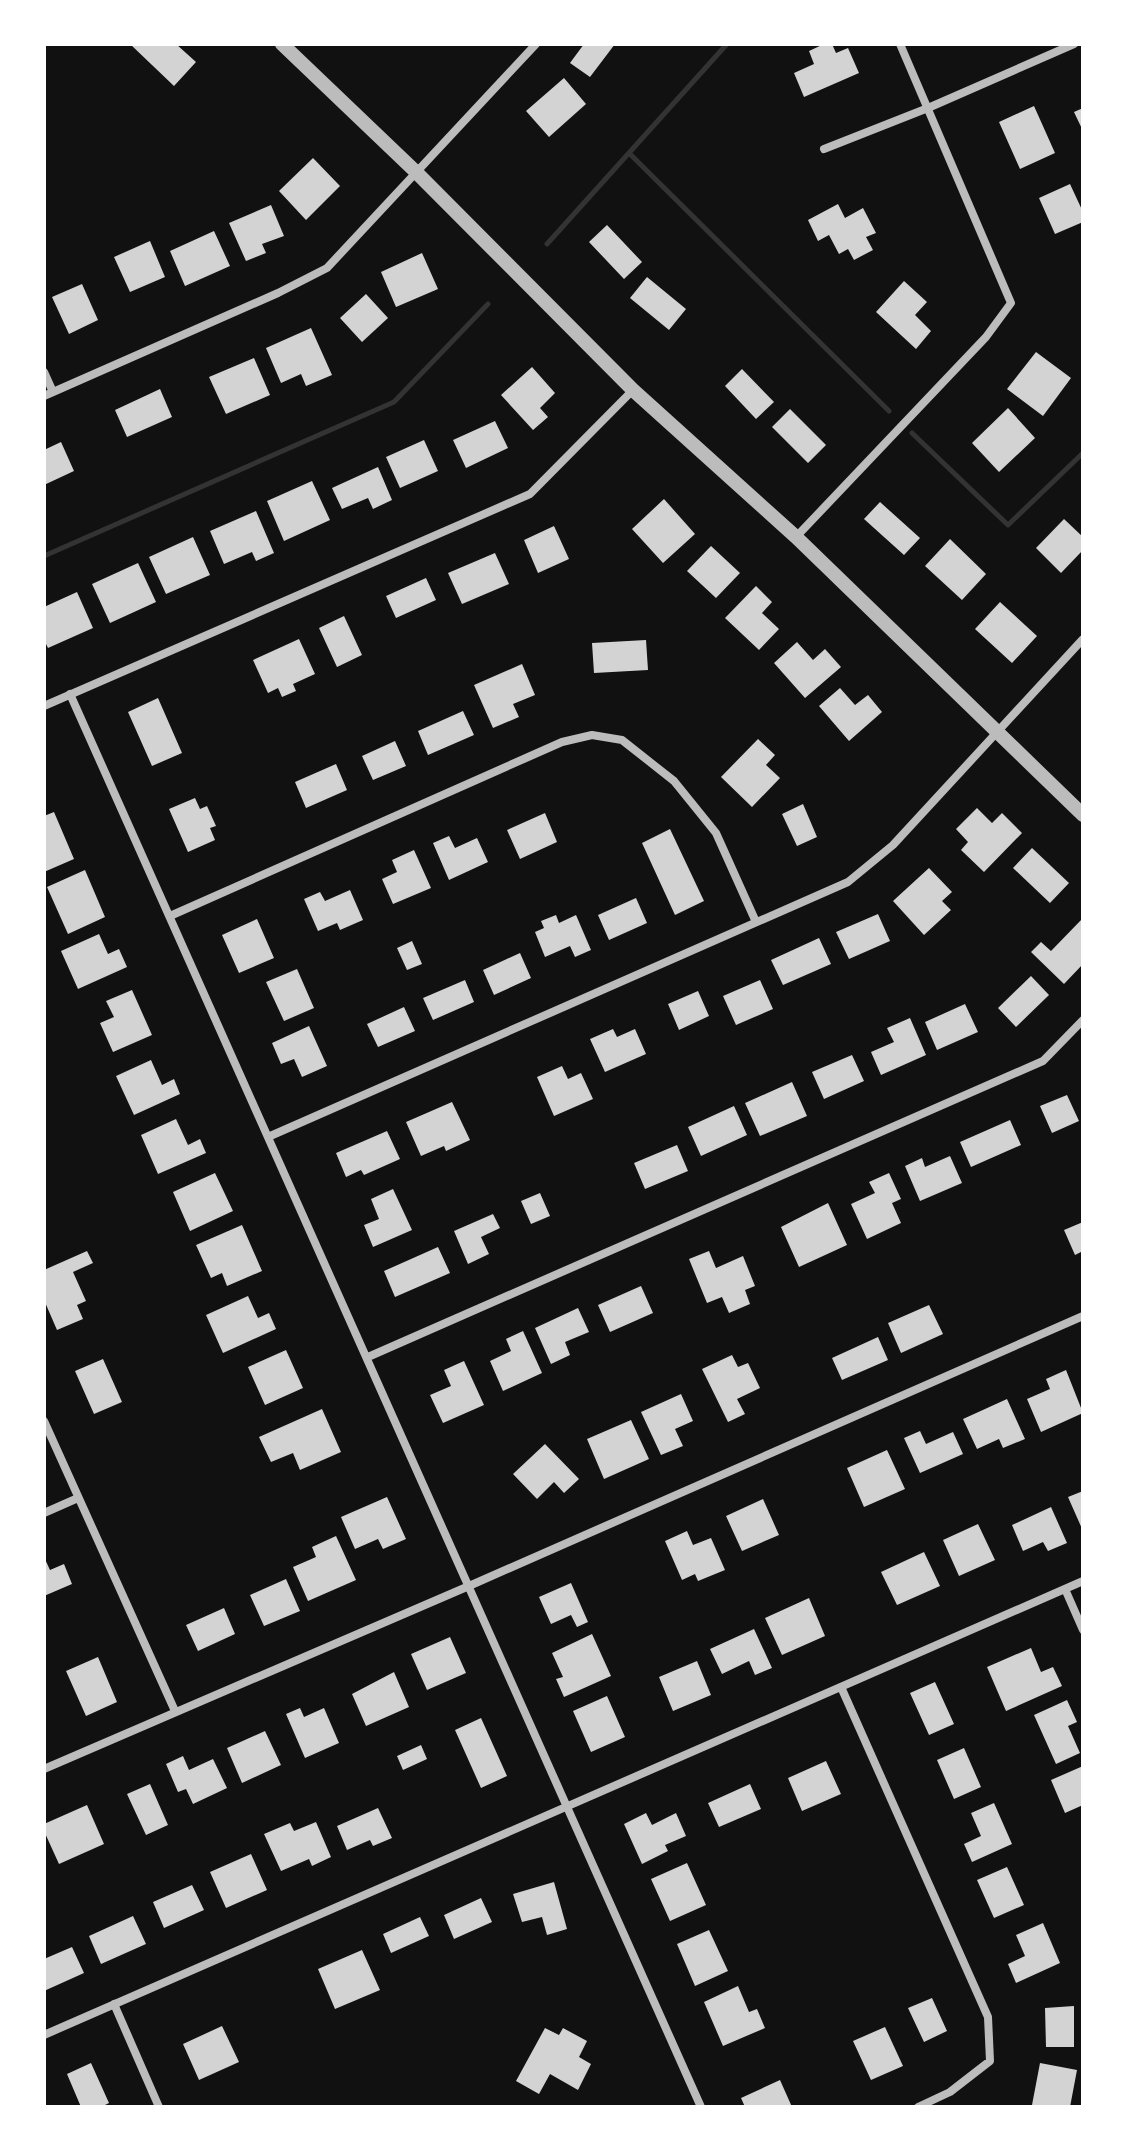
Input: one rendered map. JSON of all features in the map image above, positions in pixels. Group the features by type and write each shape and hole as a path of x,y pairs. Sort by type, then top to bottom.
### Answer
{"street":[{"path":"282,44 416,172 633,390 796,537 1083,815"},
{"path":"44,372 48,394 278,293 327,268 536,44"},
{"path":"796,537 986,337 1011,303 900,44"},
{"path":"824,149 928,108 1074,44"},
{"path":"44,706 530,494 633,390"},
{"path":"268,1137 848,882 893,845 1083,639"},
{"path":"70,694 701,2107"},
{"path":"170,916 562,742 592,735 622,740 674,781 716,833 756,922"},
{"path":"368,1357 1043,1061 1083,1020"},
{"path":"44,1769 1083,1316"},
{"path":"44,1421 175,1711"},
{"path":"44,1513 78,1498"},
{"path":"44,2035 1083,1581"},
{"path":"1065,1589 1083,1630"},
{"path":"841,1687 988,2017 990,2061 950,2092 918,2107"},
{"path":"114,2004 159,2107"}],"building":[{"path":"130,44 176,44 196,62 174,86"},
{"path":"584,44 615,44 590,77 570,63"},
{"path":"832,44 836,53 848,48 859,73 804,97 794,73 814,64 809,51"},
{"path":"564,78 586,104 549,137 526,111"},
{"path":"1034,106 1055,153 1020,169 999,122"},
{"path":"1083,108 1083,131 1074,112"},
{"path":"313,158 340,186 306,220 279,191"},
{"path":"1070,184 1083,212 1083,222 1055,234 1039,198"},
{"path":"838,204 845,218 863,208 876,233 866,237 873,250 854,260 848,249 839,254 829,235 818,241 808,220"},
{"path":"271,205 284,236 262,244 266,253 246,261 229,223"},
{"path":"607,225 642,262 624,279 589,242"},
{"path":"214,231 230,266 185,286 170,251"},
{"path":"150,241 165,277 130,292 114,257"},
{"path":"422,253 438,289 396,307 381,272"},
{"path":"647,277 686,309 669,330 630,298"},
{"path":"904,281 927,302 915,315 931,331 916,349 876,312"},
{"path":"82,284 98,320 69,334 52,297"},
{"path":"366,294 388,318 362,342 340,318"},
{"path":"311,328 332,375 306,386 301,374 281,383 266,348"},
{"path":"1036,352 1071,378 1043,416 1007,389"},
{"path":"254,358 270,395 226,414 209,377"},
{"path":"532,367 555,393 540,408 548,417 533,430 501,395"},
{"path":"742,369 774,402 756,419 725,386"},
{"path":"160,389 172,417 127,437 115,410"},
{"path":"1008,408 1035,438 999,472 972,443"},
{"path":"790,409 826,445 808,463 772,427"},
{"path":"495,421 508,448 466,468 453,440"},
{"path":"424,440 438,471 400,488 386,457"},
{"path":"61,442 74,471 44,485 44,450"},
{"path":"378,467 392,500 373,509 368,498 342,509 332,488"},
{"path":"312,481 330,520 284,541 267,501"},
{"path":"664,499 695,534 663,563 632,529"},
{"path":"880,502 920,538 904,555 864,519"},
{"path":"256,511 274,553 256,561 252,552 224,564 210,531"},
{"path":"1064,519 1083,537 1083,550 1061,573 1036,548"},
{"path":"554,526 569,559 538,573 524,540"},
{"path":"193,537 210,575 166,594 149,557"},
{"path":"950,539 986,574 962,600 925,566"},
{"path":"711,546 740,573 716,598 687,571"},
{"path":"495,553 509,584 462,604 448,573"},
{"path":"138,563 156,602 110,623 92,584"},
{"path":"426,578 436,600 396,618 386,596"},
{"path":"756,586 772,602 762,613 779,629 759,650 725,618"},
{"path":"77,592 93,628 48,648 44,640 44,607"},
{"path":"1000,602 1037,636 1012,663 975,629"},
{"path":"344,616 362,655 337,667 319,628"},
{"path":"299,639 315,674 293,684 296,691 282,697 278,688 268,693 253,660"},
{"path":"646,640 648,670 594,673 592,643"},
{"path":"797,642 813,660 825,649 841,667 805,698 774,663"},
{"path":"522,664 535,695 513,704 519,717 493,728 474,685"},
{"path":"840,688 855,705 868,695 882,712 849,741 819,706"},
{"path":"158,698 182,753 152,766 128,712"},
{"path":"463,711 474,735 428,755 418,731"},
{"path":"758,739 775,755 766,765 780,778 752,807 721,777"},
{"path":"395,741 406,766 373,780 362,756"},
{"path":"336,764 347,790 306,808 295,782"},
{"path":"195,798 200,809 207,806 216,826 210,828 215,840 188,852 169,809"},
{"path":"803,804 817,837 797,846 782,814"},
{"path":"977,808 992,823 1002,813 1022,833 984,872 961,850 968,842 956,829"},
{"path":"54,812 74,859 44,872 44,816"},
{"path":"545,813 557,842 520,859 507,830"},
{"path":"670,829 704,901 675,915 642,843"},
{"path":"449,836 455,848 477,838 488,862 449,880 433,843"},
{"path":"1032,848 1069,883 1050,903 1013,868"},
{"path":"414,850 431,888 393,904 382,879 397,872 392,860"},
{"path":"929,868 952,892 942,901 951,910 924,935 893,901"},
{"path":"85,870 105,917 68,934 47,887"},
{"path":"350,890 363,920 340,930 337,923 318,931 304,899 320,892 325,901"},
{"path":"636,898 647,923 609,940 598,915"},
{"path":"878,914 890,941 849,959 836,932"},
{"path":"556,915 559,923 576,915 591,950 575,957 570,946 545,957 535,932 544,928 541,921"},
{"path":"1083,918 1083,964 1064,984 1031,952 1041,942 1051,951"},
{"path":"257,919 274,958 239,973 222,935"},
{"path":"99,934 108,954 119,949 127,967 78,989 61,951"},
{"path":"819,938 831,964 783,985 771,960"},
{"path":"412,941 422,964 407,970 397,948"},
{"path":"520,953 531,978 494,995 483,970"},
{"path":"297,969 314,1008 284,1021 266,982"},
{"path":"1031,976 1049,995 1016,1027 998,1008"},
{"path":"465,980 474,1002 433,1020 423,998"},
{"path":"760,980 773,1009 736,1025 723,996"},
{"path":"132,990 152,1035 113,1052 100,1023 114,1017 106,1001"},
{"path":"698,991 709,1016 679,1030 668,1004"},
{"path":"965,1004 978,1032 937,1050 925,1022"},
{"path":"404,1007 415,1031 378,1047 367,1024"},
{"path":"910,1018 926,1055 881,1075 871,1052 894,1042 887,1028"},
{"path":"309,1026 327,1066 302,1077 294,1059 281,1064 272,1043"},
{"path":"613,1029 617,1037 635,1029 646,1054 605,1072 590,1039"},
{"path":"852,1055 864,1081 824,1099 812,1072"},
{"path":"151,1060 162,1085 174,1079 180,1094 134,1115 116,1076"},
{"path":"562,1066 568,1079 581,1073 593,1099 554,1116 537,1077"},
{"path":"792,1082 807,1116 760,1136 745,1103"},
{"path":"1067,1095 1079,1121 1052,1133 1040,1106"},
{"path":"452,1102 470,1140 446,1151 444,1146 421,1156 406,1122"},
{"path":"734,1106 747,1135 701,1156 688,1127"},
{"path":"176,1119 188,1145 200,1139 206,1153 158,1174 141,1135"},
{"path":"1010,1120 1021,1145 971,1167 960,1142"},
{"path":"387,1131 400,1159 364,1175 361,1170 346,1177 336,1153"},
{"path":"677,1145 688,1171 645,1189 634,1163"},
{"path":"950,1156 962,1183 920,1201 905,1166 922,1158 925,1167"},
{"path":"215,1173 233,1211 190,1231 173,1192"},
{"path":"889,1173 901,1199 892,1203 901,1223 867,1239 851,1204 875,1193 869,1182"},
{"path":"393,1189 412,1230 373,1247 364,1225 379,1219 371,1199"},
{"path":"540,1193 550,1216 531,1224 521,1201"},
{"path":"828,1203 847,1245 799,1267 781,1227"},
{"path":"493,1214 500,1228 481,1237 489,1254 468,1264 454,1231"},
{"path":"1083,1222 1083,1251 1075,1255 1064,1230"},
{"path":"242,1225 262,1271 227,1286 222,1273 211,1278 196,1245"},
{"path":"438,1247 450,1273 395,1297 384,1271"},
{"path":"87,1251 93,1263 73,1272 86,1301 77,1305 83,1319 57,1330 44,1300 44,1270"},
{"path":"709,1251 716,1268 743,1256 755,1286 745,1290 750,1304 729,1313 722,1297 707,1303 689,1259"},
{"path":"641,1286 653,1313 610,1332 598,1305"},
{"path":"248,1296 258,1318 269,1313 276,1329 223,1353 206,1315"},
{"path":"929,1305 943,1334 901,1353 888,1323"},
{"path":"578,1308 589,1332 565,1342 570,1355 551,1364 535,1328"},
{"path":"523,1331 542,1373 503,1391 490,1361 511,1351 506,1339"},
{"path":"878,1337 888,1360 842,1380 832,1358"},
{"path":"286,1350 303,1388 265,1405 248,1367"},
{"path":"732,1355 738,1367 748,1363 760,1388 737,1399 745,1414 728,1422 702,1369"},
{"path":"103,1359 122,1402 94,1414 75,1371"},
{"path":"464,1361 484,1405 443,1423 430,1395 451,1386 444,1370"},
{"path":"1066,1370 1083,1413 1041,1432 1027,1399 1050,1389 1046,1379"},
{"path":"681,1394 693,1421 675,1429 683,1446 661,1455 641,1412"},
{"path":"1007,1399 1025,1439 1003,1448 999,1439 977,1449 963,1419"},
{"path":"322,1409 341,1452 300,1470 293,1453 271,1462 259,1437"},
{"path":"631,1420 649,1459 604,1479 587,1439"},
{"path":"920,1431 926,1444 953,1432 963,1454 920,1473 904,1438"},
{"path":"545,1444 579,1479 564,1493 554,1482 537,1499 513,1474"},
{"path":"887,1450 905,1489 864,1507 847,1468"},
{"path":"1083,1491 1083,1531 1068,1497"},
{"path":"387,1497 406,1539 383,1549 378,1539 355,1549 341,1517"},
{"path":"763,1499 779,1535 742,1551 726,1516"},
{"path":"1051,1507 1067,1543 1048,1551 1043,1542 1023,1551 1012,1525"},
{"path":"978,1524 995,1560 959,1576 943,1540"},
{"path":"687,1531 693,1545 711,1538 725,1570 698,1581 695,1574 682,1580 665,1541"},
{"path":"336,1536 356,1580 308,1601 293,1567 316,1557 312,1547"},
{"path":"924,1552 940,1586 897,1605 881,1572"},
{"path":"44,1557 50,1570 64,1564 72,1584 44,1596"},
{"path":"286,1579 300,1611 264,1626 250,1595"},
{"path":"571,1583 588,1622 577,1627 571,1615 551,1624 539,1597"},
{"path":"809,1598 825,1636 782,1655 765,1618"},
{"path":"224,1608 235,1634 198,1651 186,1625"},
{"path":"754,1629 772,1668 755,1675 749,1661 722,1674 710,1649"},
{"path":"592,1634 611,1676 564,1697 556,1679 563,1677 552,1653"},
{"path":"450,1637 466,1673 427,1690 411,1654"},
{"path":"1031,1648 1041,1672 1053,1667 1062,1686 1006,1711 987,1667"},
{"path":"98,1657 117,1702 86,1716 66,1671"},
{"path":"697,1661 711,1695 673,1711 659,1677"},
{"path":"394,1672 409,1707 366,1726 352,1694"},
{"path":"935,1682 954,1724 929,1735 910,1693"},
{"path":"607,1696 625,1737 591,1752 573,1711"},
{"path":"1067,1700 1077,1722 1068,1726 1080,1753 1056,1764 1034,1715"},
{"path":"300,1708 304,1717 324,1708 339,1743 305,1758 286,1714"},
{"path":"481,1718 507,1776 481,1788 455,1730"},
{"path":"265,1731 281,1765 242,1783 227,1748"},
{"path":"421,1745 427,1759 403,1770 397,1756"},
{"path":"964,1748 981,1787 954,1799 937,1760"},
{"path":"183,1756 189,1770 213,1759 227,1788 193,1804 186,1789 178,1792 166,1764"},
{"path":"826,1761 841,1794 802,1811 788,1778"},
{"path":"1083,1766 1083,1805 1065,1813 1051,1780"},
{"path":"150,1784 168,1825 146,1835 127,1794"},
{"path":"750,1784 761,1809 719,1827 708,1803"},
{"path":"994,1803 1012,1844 972,1862 964,1844 981,1836 971,1813"},
{"path":"87,1805 104,1844 59,1864 44,1831 44,1824"},
{"path":"378,1808 392,1838 373,1846 370,1840 347,1850 337,1826"},
{"path":"646,1813 652,1825 676,1813 686,1836 665,1845 668,1851 642,1864 624,1824"},
{"path":"316,1822 331,1857 312,1866 309,1859 281,1871 264,1834 290,1823 294,1831"},
{"path":"251,1854 267,1890 226,1908 210,1872"},
{"path":"687,1863 706,1905 670,1921 651,1879"},
{"path":"1007,1867 1024,1905 994,1918 977,1880"},
{"path":"554,1882 567,1929 547,1935 542,1917 522,1922 513,1894"},
{"path":"192,1885 204,1910 164,1928 153,1902"},
{"path":"481,1898 492,1922 454,1939 444,1915"},
{"path":"133,1916 146,1944 101,1964 89,1936"},
{"path":"420,1917 429,1936 391,1953 383,1934"},
{"path":"1043,1923 1060,1963 1016,1983 1008,1964 1025,1956 1016,1935"},
{"path":"709,1930 728,1971 695,1986 677,1944"},
{"path":"72,1947 84,1973 44,1991 44,1959"},
{"path":"362,1950 380,1990 335,2009 318,1969"},
{"path":"738,1986 749,2012 757,2009 765,2028 723,2046 704,2002"},
{"path":"932,1998 947,2031 924,2042 908,2008"},
{"path":"1074,2006 1074,2047 1046,2047 1045,2008"},
{"path":"222,2026 239,2062 199,2080 183,2044"},
{"path":"885,2027 903,2066 871,2080 853,2041"},
{"path":"545,2028 559,2035 563,2028 587,2041 579,2057 591,2064 578,2090 550,2074 539,2094 516,2081"},
{"path":"91,2063 109,2103 101,2107 81,2107 67,2074"},
{"path":"1040,2063 1077,2070 1070,2107 1032,2105"},
{"path":"780,2080 792,2107 745,2107 741,2098"}],"waterway":[{"path":"547,244 727,44"},
{"path":"629,153 889,411"},
{"path":"44,556 394,402 488,304"},
{"path":"912,433 1008,525 1083,453"}]}
